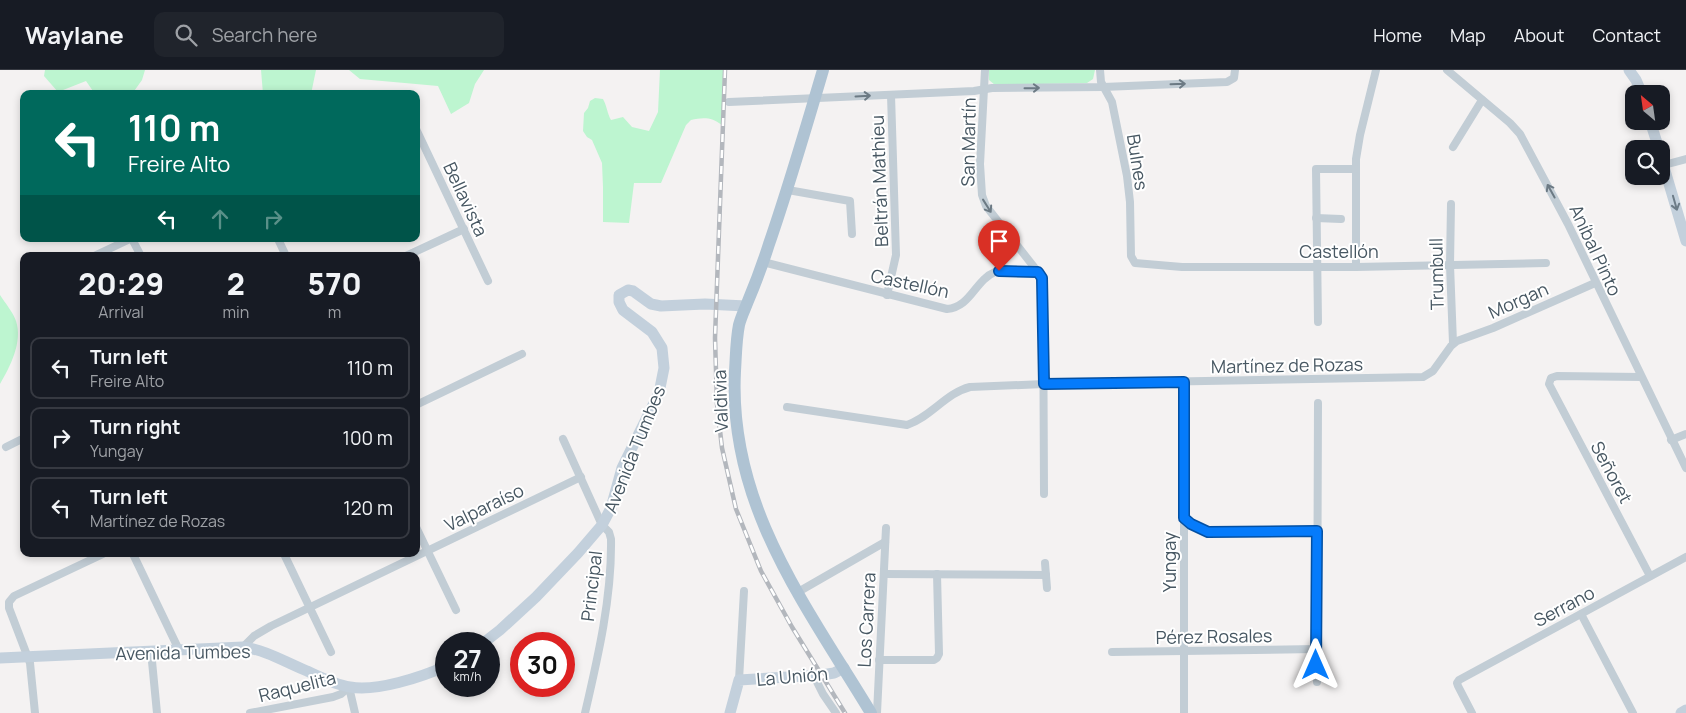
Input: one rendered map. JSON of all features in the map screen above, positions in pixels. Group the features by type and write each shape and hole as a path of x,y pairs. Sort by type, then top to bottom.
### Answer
{"main road":[{"name":"Valdivia","path":"823,70 788,190 763,262 740,319 735,378 735,413 745,472 758,513 779,559 871,713"},
{"path":"1632,71 1638,85"},
{"path":"1669,185 1686,240"},
{"name":"Avenida Tumbes","path":"497,632 536,597 578,553 602,524 611,508 622,468 659,394 664,368 662,348 657,338 647,328 623,310 618,302 620,295 628,290 651,304 660,306 705,304 746,306"},
{"name":"Avenida Tumbes","path":"0,658 243,647 271,654 307,671 349,687 367,687 404,680 435,670"},
{"name":"La Unión","path":"738,680 814,676 828,674 844,668"},
{"path":"730,713 738,680"},
{"path":"1681,713 1686,710"}],"street":[{"name":"San Martín","path":"985,70 980,164 983,201 1038,272 1043,284 1044,494"},
{"name":"Bulnes","path":"1100,70 1103,87 1112,102 1124,160 1129,195 1130,242 1133,261"},
{"path":"730,102 984,90 1227,82 1233,80 1235,70"},
{"path":"1356,267 1355,169 1360,135 1376,70"},
{"name":"Aníbal Pinto","path":"1447,70 1514,126 1520,134 1563,214 1686,468"},
{"name":"Beltrán Mathieu","path":"887,294 896,256 891,95"},
{"path":"1452,147 1482,100"},
{"name":"Bellavista","path":"420,137 488,281"},
{"path":"1670,160 1686,159"},
{"path":"1318,322 1316,169 1355,169"},
{"path":"788,190 849,200 851,204 852,234"},
{"name":"Trumbull","path":"1451,204 1450,265 1453,343"},
{"path":"1316,218 1341,219"},
{"path":"415,252 464,229"},
{"path":"103,252 124,242"},
{"name":"Castellón","path":"1133,261 1138,264 1182,267 1356,267 1546,263"},
{"name":"Castellón","path":"763,262 943,309 951,309 964,303 984,279 994,272 1003,270 1038,272"},
{"name":"Morgan","path":"1453,343 1515,319 1595,282"},
{"name":"Martínez de Rozas","path":"787,407 907,425 970,386 1423,377 1433,370 1453,343"},
{"path":"420,403 522,354"},
{"name":"Señoret","path":"1641,377 1557,376 1550,381 1550,389 1650,576"},
{"name":"Yungay","path":"1184,382 1184,713"},
{"path":"1317,682 1318,403"},
{"path":"1671,440 1686,434"},
{"path":"563,439 602,524"},
{"path":"6,447 20,440"},
{"name":"Valparaíso","path":"420,554 581,477"},
{"path":"1184,514 1184,518 1191,524 1208,532 1317,531"},
{"name":"Principal","path":"585,713 602,630 610,569 611,535 602,524"},
{"name":"Los Carrera","path":"877,713 886,528"},
{"path":"420,535 456,610"},
{"path":"798,592 885,542"},
{"path":"34,713 31,668 9,608 10,600 97,557"},
{"path":"134,557 179,650"},
{"path":"285,557 331,652"},
{"name":"Valparaíso","path":"243,647 262,630 414,557"},
{"name":"Serrano","path":"1472,713 1457,682 1459,680 1686,557"},
{"path":"1045,563 1047,588"},
{"path":"884,574 1046,575"},
{"path":"879,660 934,660 937,658 939,654 937,574"},
{"path":"738,680 744,591"},
{"path":"1581,614 1633,713"},
{"name":"Pérez Rosales","path":"1112,652 1316,649"},
{"path":"151,652 157,713"},
{"path":"814,676 836,713"},
{"path":"349,687 355,713"},
{"name":"Raquelita","path":"250,713 333,697 341,694 349,687"}],"green space":[{"path":"45,70 145,70 142,80 135,90 92,90 86,81 63,90 56,90 44,76"},
{"path":"261,70 316,70 312,90 263,90"},
{"path":"349,70 484,70 475,84 469,103 451,114 438,86 360,79"},
{"path":"660,70 723,70 722,125 715,120 707,118 691,120 686,125 661,183 634,183 629,223 603,222 602,163 592,140 583,131 584,113 590,101 595,98 603,99 611,120 623,117 632,127 649,131 658,112"},
{"path":"989,70 1095,70 1093,79 1087,83 995,85 989,80"},
{"path":"0,295 15,318 18,337 17,346 8,370 0,384"}],"railway":[{"path":"725,70 715,338 717,404 722,448 736,509 761,571 792,627 845,713"}],"route":[{"path":"999,271 1038,272 1042,278 1044,384 1184,382 1184,518 1191,524 1208,532 1317,531 1316,665"}]}
